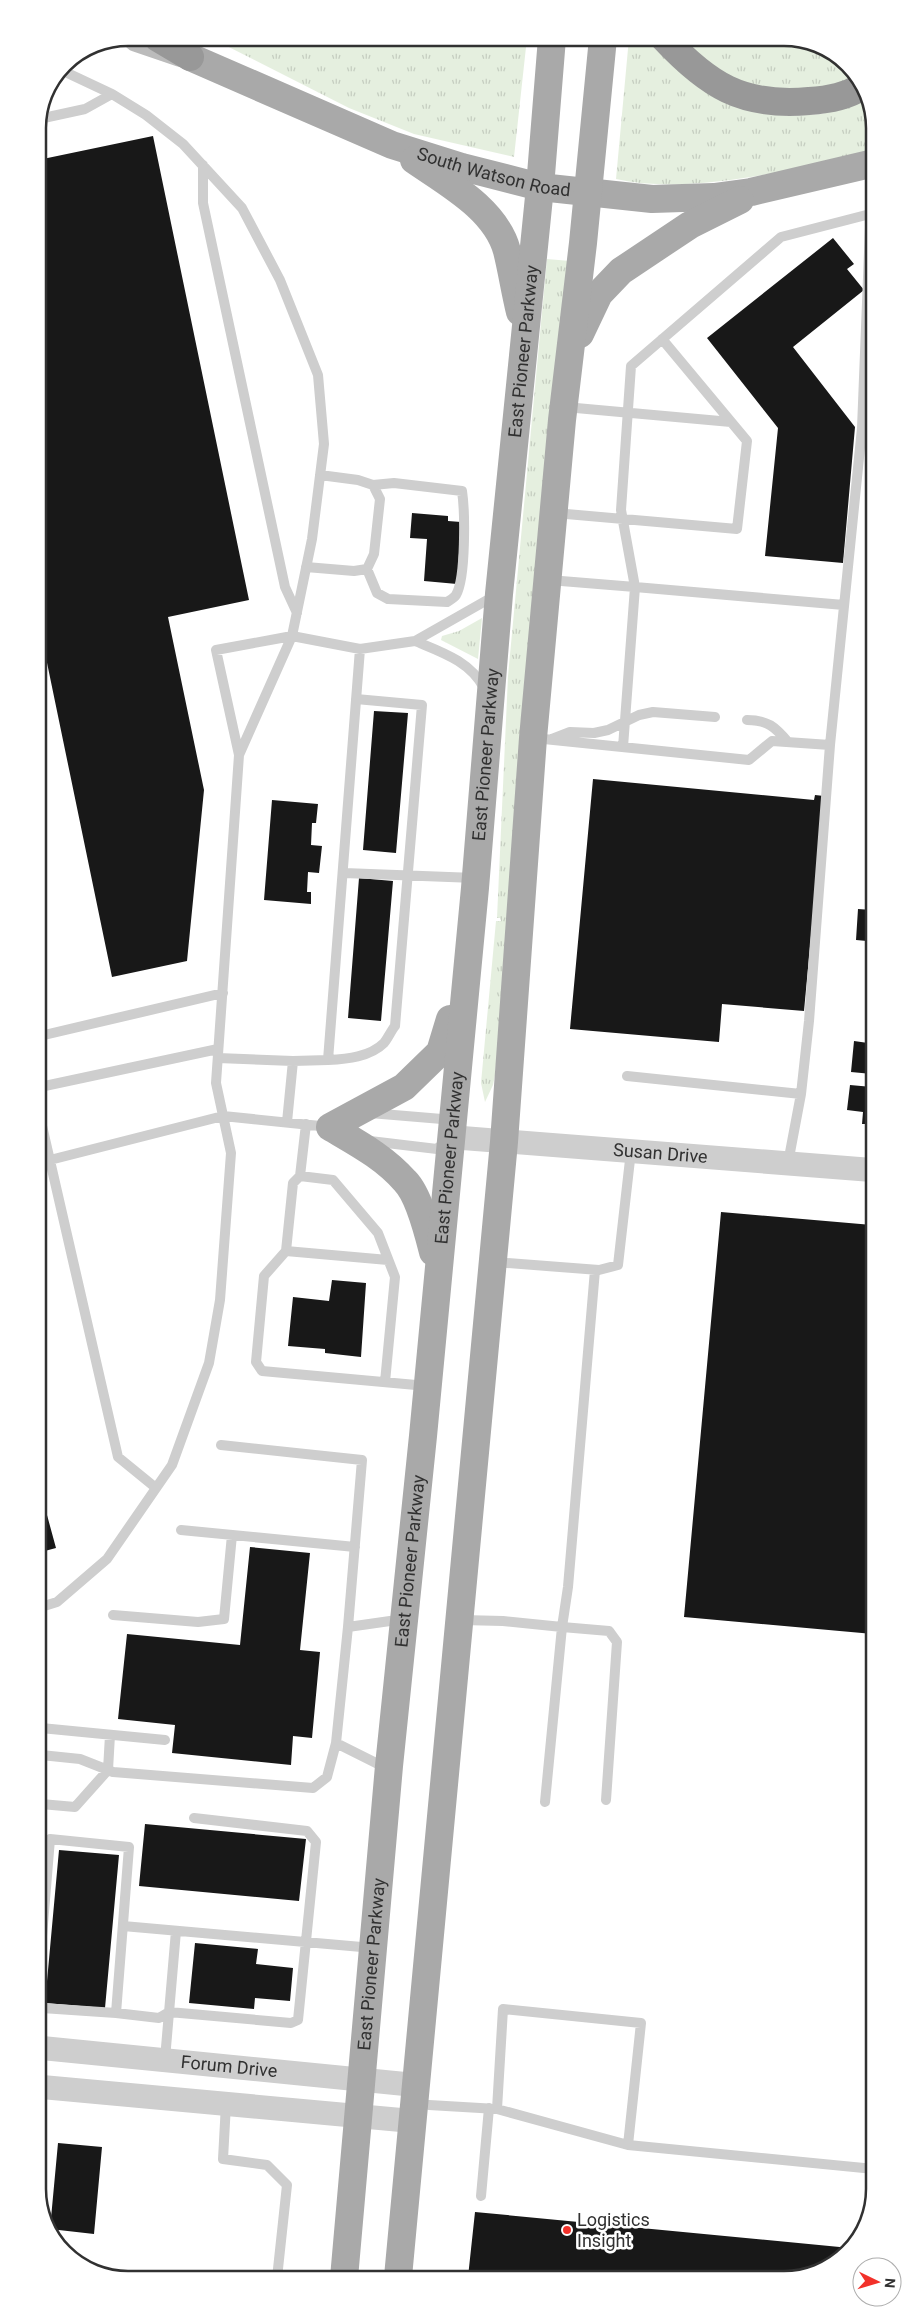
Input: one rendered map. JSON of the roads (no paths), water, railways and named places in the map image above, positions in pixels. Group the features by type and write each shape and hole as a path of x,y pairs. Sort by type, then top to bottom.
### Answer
{"highway":[{"path":"171,46 190,57"},
{"path":"671,46 689,65 711,82 764,102 785,103 822,100 855,89"}],"main road":[{"name":"South Watson Road","path":"159,46 190,57 392,145 471,169 540,187 652,199 714,197 751,192 866,165"},
{"name":"East Pioneer Parkway","path":"345,2271 389,1769 428,1386 499,594 540,187 551,46"},
{"path":"399,2271 418,2104 458,1620 542,739 548,580 554,513 602,46"},
{"path":"392,145 479,208 494,226 507,250 525,334"},
{"path":"571,353 599,294 621,271 690,225 751,192"},
{"path":"318,1126 404,1087 440,1052 468,955"},
{"path":"318,1126 372,1152 406,1182 425,1221 438,1269"}],"street":[{"name":"Susan Drive","path":"450,1137 866,1170"},
{"name":"Forum Drive","path":"46,2048 363,2080 418,2104"},
{"path":"46,2087 359,2116 418,2104"}],"lane":[{"path":"68,73 112,94 146,116 183,144 242,208 280,280 318,374 324,444 306,567 297,613 292,636 239,755"},
{"path":"47,117 85,109 112,94"},
{"path":"203,166 205,212 284,587 297,613"},
{"path":"622,747 635,587 621,510 631,366 781,238 866,215"},
{"path":"788,1163 801,1094 809,1021 830,745 862,428 866,328"},
{"path":"554,513 737,529 747,441 662,339"},
{"path":"564,406 628,414 731,422"},
{"path":"320,475 358,480 373,485 394,483 462,491 464,507 461,581 456,596 448,602 388,599 377,593 367,569 374,554 380,499 373,485"},
{"path":"306,567 354,572 367,569"},
{"path":"548,580 844,605"},
{"path":"46,1605 57,1602 107,1559 172,1465 208,1363 212,1345 220,1300 231,1153 216,1083 239,755 216,650 292,636 360,649 415,641 499,594"},
{"path":"415,641 460,660 478,676 490,700"},
{"path":"328,1060 360,649"},
{"path":"46,1086 218,1054 292,1061 354,1057 367,1053 384,1043 395,1026 422,705 356,699"},
{"path":"542,739 570,732 594,733 608,730 624,721 653,712 716,717"},
{"path":"748,720 762,720 774,725 788,742"},
{"path":"542,739 749,760 772,741 830,745"},
{"path":"344,873 475,878"},
{"path":"46,1035 223,993"},
{"path":"287,1122 292,1061"},
{"path":"628,1076 801,1094"},
{"path":"50,1160 223,1116 318,1126 362,1140 437,1149 450,1137 442,1119 366,1113 318,1126"},
{"path":"318,1126 300,1176 293,1182 286,1251 264,1276 256,1362 262,1371 428,1386"},
{"path":"46,1143 118,1457 156,1488"},
{"path":"492,1262 595,1270 618,1265 631,1151"},
{"path":"300,1176 333,1180 378,1233 395,1277 385,1382"},
{"path":"286,1251 388,1260"},
{"path":"545,1802 562,1627 568,1587 595,1270"},
{"path":"46,1755 80,1758 108,1770 122,1773 313,1788 327,1777 336,1743 362,1460 221,1445"},
{"path":"181,1530 354,1547"},
{"path":"113,1615 198,1622 224,1619 232,1535"},
{"path":"348,1627 405,1619"},
{"path":"458,1620 503,1621 609,1632 617,1642 606,1800"},
{"path":"46,1729 165,1740"},
{"path":"46,1804 75,1807 108,1770 110,1735"},
{"path":"336,1743 389,1769"},
{"path":"46,2008 159,2018 168,2012 291,2023 298,2020 316,1842 306,1831 194,1818"},
{"path":"46,1888 50,1839 130,1847 116,2013"},
{"path":"123,1926 374,1948"},
{"path":"165,2059 176,1931"},
{"path":"481,2196 493,2109 503,2009 640,2023 628,2145"},
{"path":"226,2104 223,2159 267,2165 287,2186 278,2271"},
{"path":"418,2104 493,2109 628,2145 866,2168"}],"place":[{"name":"Logistics Insight","path":"567,2230"}]}
